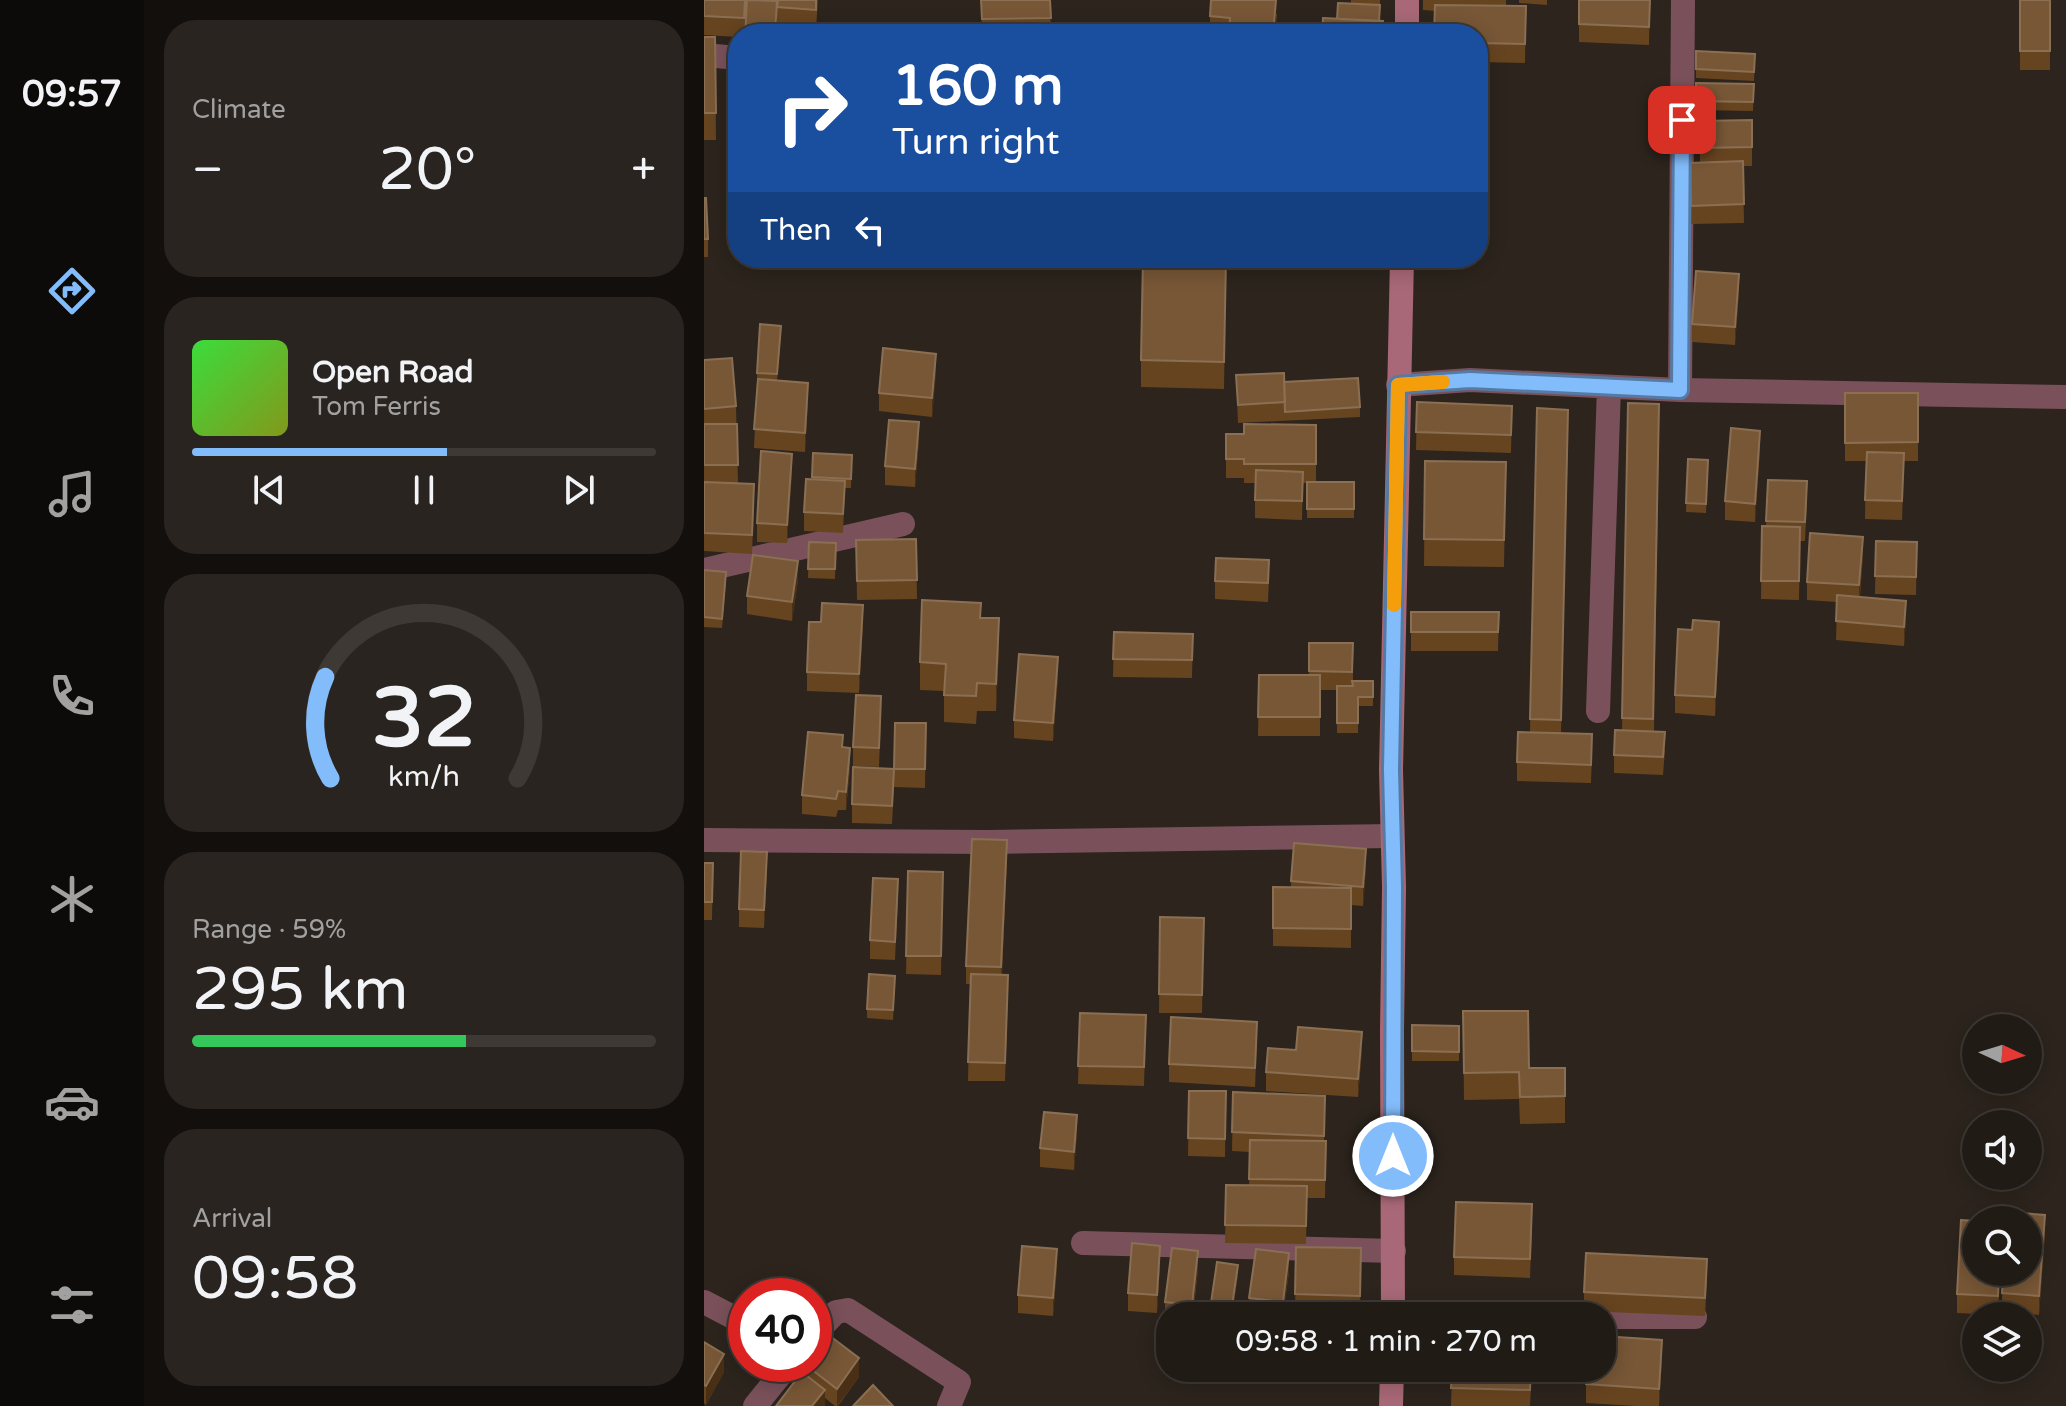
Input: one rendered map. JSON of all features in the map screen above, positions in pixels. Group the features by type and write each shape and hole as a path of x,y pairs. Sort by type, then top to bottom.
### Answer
{"street":[{"path":"1407,0 1407,24"},
{"path":"1680,390 1683,0"},
{"path":"704,55 728,57"},
{"path":"1393,1302 1394,887 1391,770 1402,268"},
{"path":"1398,385 1470,380 1680,390 2066,397"},
{"path":"1598,711 1609,387"},
{"path":"704,570 903,524"},
{"path":"704,840 988,842 1392,836"},
{"path":"1083,1243 1394,1251"},
{"path":"704,1302 728,1315"},
{"path":"832,1316 836,1312 848,1310 959,1382 949,1406"},
{"path":"1616,1317 1695,1317"},
{"path":"755,1406 774,1382"},
{"path":"1391,1406 1392,1382"}],"building":[{"path":"704,0 745,0 744,18 704,16"},
{"path":"747,0 777,1 776,24 746,24"},
{"path":"778,0 816,0 816,10 777,7"},
{"path":"981,0 1050,0 1051,18 982,19"},
{"path":"1211,0 1276,0 1274,24 1230,24 1230,18 1210,16"},
{"path":"1579,0 1650,0 1649,27 1579,24"},
{"path":"2020,0 2050,0 2050,51 2020,51"},
{"path":"1338,3 1380,5 1379,21 1337,19"},
{"path":"1435,5 1526,6 1525,44 1488,43 1488,24 1434,24"},
{"path":"1323,18 1383,21 1383,24 1323,24"},
{"path":"704,37 715,37 716,113 704,113"},
{"path":"1696,51 1755,54 1754,72 1696,69"},
{"path":"1696,83 1754,84 1753,102 1696,101"},
{"path":"1752,120 1752,147 1700,148 1700,121"},
{"path":"1743,161 1744,204 1691,206 1690,163"},
{"path":"706,198 708,239 704,239"},
{"path":"1143,268 1226,268 1224,362 1141,360"},
{"path":"1696,271 1739,274 1735,327 1692,324"},
{"path":"760,324 781,326 777,374 757,373"},
{"path":"883,348 936,354 932,398 879,393"},
{"path":"732,358 736,406 704,409 704,360"},
{"path":"1284,373 1285,402 1238,405 1236,375"},
{"path":"1358,378 1360,407 1285,412 1284,382"},
{"path":"758,379 808,383 805,433 754,429"},
{"path":"1845,393 1918,393 1918,442 1845,443"},
{"path":"1417,402 1512,406 1511,435 1416,432"},
{"path":"1628,403 1659,404 1653,719 1622,718"},
{"path":"1537,408 1568,410 1561,720 1530,719"},
{"path":"889,420 919,422 915,469 885,466"},
{"path":"704,424 737,424 738,465 704,465"},
{"path":"1244,424 1316,425 1316,464 1244,464 1244,459 1226,459 1226,434 1244,434"},
{"path":"1731,428 1760,431 1755,504 1725,501"},
{"path":"761,451 792,454 787,525 757,523"},
{"path":"1867,452 1904,453 1902,501 1865,500"},
{"path":"813,453 852,455 851,479 812,477"},
{"path":"1688,459 1708,460 1706,504 1686,503"},
{"path":"1425,461 1506,462 1504,540 1424,539"},
{"path":"1256,470 1303,472 1302,501 1255,500"},
{"path":"806,479 845,481 843,514 804,512"},
{"path":"1768,480 1807,481 1805,522 1766,521"},
{"path":"704,482 754,484 752,535 704,533"},
{"path":"1307,482 1354,482 1354,509 1307,509"},
{"path":"1762,526 1800,527 1799,581 1761,581"},
{"path":"1810,533 1863,537 1859,585 1807,582"},
{"path":"916,539 917,580 857,581 856,540"},
{"path":"1876,541 1917,542 1916,577 1875,576"},
{"path":"809,542 836,543 835,569 808,569"},
{"path":"753,555 798,561 792,602 747,596"},
{"path":"1216,558 1269,560 1268,583 1215,581"},
{"path":"704,570 726,572 722,619 704,617"},
{"path":"1837,595 1906,601 1904,627 1836,621"},
{"path":"922,600 981,603 980,618 999,618 996,684 977,683 976,696 944,695 946,664 920,662"},
{"path":"822,603 863,605 859,674 807,672 809,622 821,622"},
{"path":"1411,612 1499,612 1498,632 1411,632"},
{"path":"1693,620 1719,622 1715,697 1675,695 1678,629 1692,630"},
{"path":"1114,632 1193,634 1192,660 1113,659"},
{"path":"1309,643 1353,643 1352,672 1309,671"},
{"path":"1019,654 1058,657 1053,723 1014,720"},
{"path":"1259,675 1320,675 1320,717 1258,717"},
{"path":"1352,681 1373,681 1373,697 1358,697 1358,723 1337,723 1337,686 1353,686"},
{"path":"856,695 881,696 879,748 853,747"},
{"path":"895,723 926,723 925,769 894,769"},
{"path":"1615,730 1665,732 1663,757 1614,755"},
{"path":"808,732 843,735 842,747 850,748 846,792 838,791 836,799 802,795"},
{"path":"1518,732 1592,734 1591,765 1517,762"},
{"path":"853,767 894,769 892,806 852,804"},
{"path":"972,839 1007,840 1001,967 966,966"},
{"path":"1294,843 1366,849 1363,887 1291,881"},
{"path":"741,851 767,852 764,910 739,909"},
{"path":"704,863 713,863 712,902 704,902"},
{"path":"908,871 943,872 941,956 906,956"},
{"path":"873,878 898,879 895,942 870,940"},
{"path":"1273,887 1351,888 1351,929 1273,928"},
{"path":"1160,917 1204,918 1202,995 1159,994"},
{"path":"869,974 895,976 893,1010 867,1009"},
{"path":"971,974 1008,975 1005,1063 968,1062"},
{"path":"1463,1011 1528,1011 1529,1068 1565,1068 1565,1096 1520,1097 1519,1072 1464,1073"},
{"path":"1080,1013 1146,1015 1144,1067 1078,1066"},
{"path":"1171,1017 1257,1022 1255,1068 1169,1064"},
{"path":"1412,1025 1459,1026 1459,1052 1412,1051"},
{"path":"1298,1027 1362,1032 1358,1079 1266,1072 1268,1048 1296,1050"},
{"path":"1189,1091 1226,1091 1225,1139 1188,1138"},
{"path":"1233,1092 1325,1096 1324,1136 1232,1132"},
{"path":"1044,1112 1077,1115 1074,1152 1040,1148"},
{"path":"1250,1140 1326,1141 1325,1180 1249,1179"},
{"path":"1226,1185 1307,1186 1306,1226 1225,1225"},
{"path":"1456,1202 1532,1204 1530,1259 1454,1257"},
{"path":"2042,1215 2045,1215 2042,1256"},
{"path":"1961,1220 1962,1286 1998,1286 1998,1296 1957,1294"},
{"path":"1132,1243 1160,1246 1157,1295 1128,1293"},
{"path":"1022,1246 1057,1249 1053,1298 1018,1295"},
{"path":"1296,1247 1361,1248 1360,1296 1295,1294"},
{"path":"1172,1248 1198,1251 1192,1302 1165,1302"},
{"path":"1256,1249 1289,1253 1283,1302 1249,1298"},
{"path":"1586,1253 1707,1259 1705,1298 1584,1292"},
{"path":"1217,1262 1238,1265 1233,1302 1211,1302"},
{"path":"2002,1286 2040,1286 2039,1296 2002,1293"},
{"path":"1616,1337 1662,1340 1659,1389 1586,1384 1616,1382"},
{"path":"832,1338 859,1358 837,1389 828,1382 832,1382"},
{"path":"704,1342 724,1354 706,1386 704,1385"},
{"path":"794,1382 815,1382 825,1390 812,1406 776,1406"},
{"path":"1451,1382 1530,1382 1530,1390 1451,1388"},
{"path":"873,1385 893,1406 853,1406"}],"slow traffic":[{"path":"1394,605 1398,385 1443,382"}],"route":[{"path":"1393,1156 1391,770 1398,385 1470,380 1680,390 1682,120"}]}
